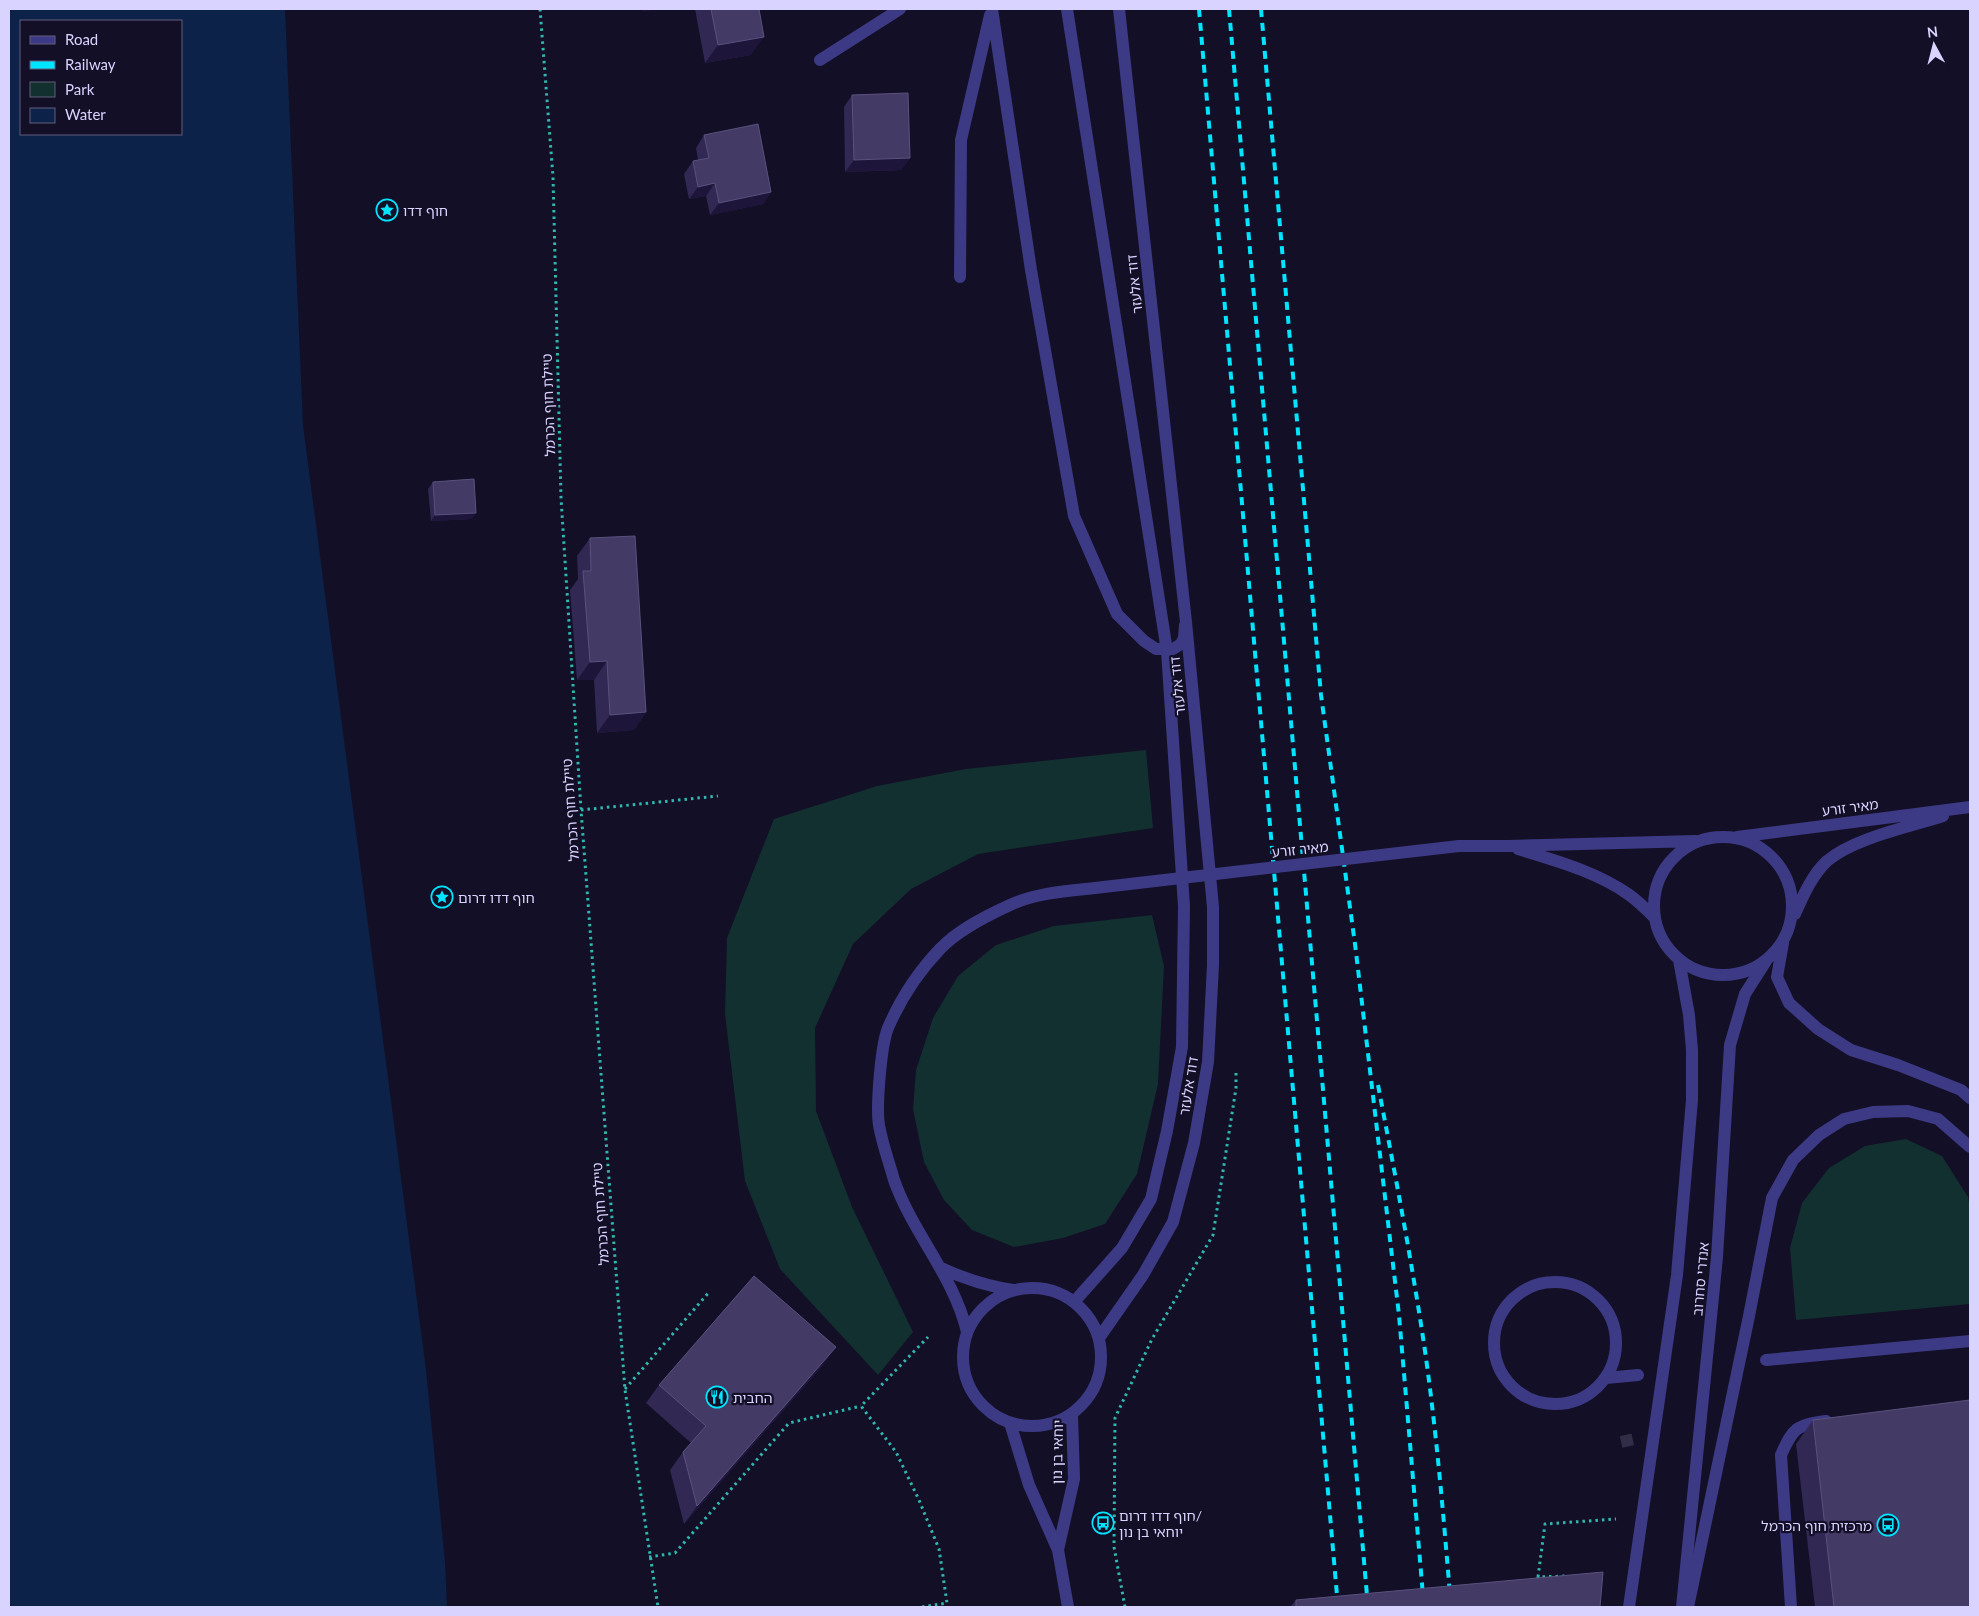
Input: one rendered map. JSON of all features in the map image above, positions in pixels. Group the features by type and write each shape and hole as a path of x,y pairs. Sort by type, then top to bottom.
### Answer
{"street":[{"path":"820,60 900,9"},
{"path":"960,277 961,140 992,9"},
{"path":"992,9 1030,270 1074,516 1117,614 1144,641 1156,649 1167,651 1173,649 1181,644 1184,638 1186,622"},
{"name":"דוד אלעזר","path":"1067,9 1167,651 1184,906 1182,1047 1167,1131 1151,1199 1122,1248 1074,1302"},
{"name":"דוד אלעזר","path":"1099,1338 1143,1275 1173,1222 1194,1143 1208,1062 1213,965 1213,907 1186,622 1120,9"},
{"name":"מאיר זורע","path":"1734,838 1970,807"},
{"name":"מאיר זורע","path":"1791,921 1807,887 1827,862 1854,844 1970,807"},
{"path":"1783,943 1766,961 1746,972 1722,976 1699,972 1680,960 1668,948 1659,933 1654,917 1654,898 1659,879 1669,863 1683,850 1701,841 1717,838 1734,838 1761,849 1773,858 1786,876 1792,898 1791,921 1783,943 1778,977 1789,1003 1818,1029 1851,1050 1898,1065 1960,1090 1970,1098"},
{"name":"מאיר זורע","path":"941,1268 915,1227 894,1180 879,1124 879,1078 888,1029 909,989 940,948 969,926 1012,904 1057,892 1459,846 1701,841"},
{"name":"מאיר זורע","path":"1508,846 1576,867 1600,878 1629,895 1654,917"},
{"name":"אנדרי סחרוב","path":"1629,1607 1677,1275 1692,1100 1690,1016 1680,960"},
{"name":"אנדרי סחרוב","path":"1682,1607 1718,1257 1730,1045 1745,994 1766,961"},
{"path":"1688,1607 1772,1198 1794,1160 1819,1135 1844,1119 1873,1112 1908,1111 1938,1119 1970,1147"},
{"path":"941,1268 990,1287 1013,1290 1034,1288 1055,1292 1074,1302 1089,1318 1099,1338 1102,1359 1098,1380 1087,1399 1072,1414 1053,1423 1032,1426 1010,1422 990,1412 974,1396 966,1376 963,1354 967,1332 978,1313 994,1299 1013,1290"},
{"path":"941,1268 958,1301 967,1332"},
{"path":"1606,1378 1615,1360 1617,1340 1613,1321 1603,1304 1590,1292 1574,1285 1557,1282 1539,1284 1523,1291 1508,1304 1498,1321 1494,1340 1496,1360 1504,1378 1518,1392 1536,1402 1555,1405 1575,1402 1593,1392 1606,1378 1638,1374"},
{"path":"1766,1360 1970,1341"},
{"name":"יוחאי בן נון","path":"1058,1550 1074,1479 1072,1414"},
{"path":"1791,1607 1781,1455 1790,1433 1808,1423 1836,1420"},
{"name":"יוחאי בן נון","path":"1010,1422 1029,1485 1058,1550 1068,1607"}],"path":[{"name":"טיילת חוף הכרמל","path":"540,9 553,177 562,498 581,810 624,1390 658,1607"},
{"path":"581,810 718,796"},
{"path":"624,1390 710,1291"},
{"path":"649,1557 675,1553 789,1423 861,1406 928,1337"},
{"path":"861,1406 896,1452 919,1500 939,1549 946,1605 922,1607"},
{"path":"1538,1585 1545,1524 1619,1518"},
{"path":"1538,1577 1574,1575"}],"green space":[{"path":"1146,750 1153,828 978,854 911,889 853,944 815,1028 816,1111 852,1207 913,1332 878,1375 780,1269 745,1181 725,1014 727,938 774,819 877,786 966,769"},
{"path":"1152,915 1164,966 1158,1084 1137,1174 1105,1224 1063,1238 1014,1247 972,1230 944,1200 924,1162 913,1109 916,1070 933,1018 958,976 996,945 1054,926"},
{"path":"1906,1139 1942,1156 1968,1197 1970,1208 1970,1304 1796,1320 1790,1248 1802,1203 1829,1168 1865,1146"}],"water":[{"path":"9,9 285,9 303,425 426,1370 445,1562 447,1607 9,1607"}],"building":[{"path":"711,9 759,9 764,37 718,45"},
{"path":"908,93 910,158 854,160 852,95"},
{"path":"758,124 771,192 719,203 715,183 698,187 693,161 709,158 704,135"},
{"path":"474,479 476,513 435,515 433,482"},
{"path":"635,536 646,712 610,715 607,661 590,662 583,571 591,571 590,538"},
{"path":"754,1276 836,1347 697,1506 683,1452 706,1426 659,1385"},
{"name":"מרכזית חוף הכרמל","path":"1970,1400 1970,1607 1834,1607 1813,1420"},
{"path":"1603,1572 1600,1607 1296,1607 1296,1600"}],"tunnel":[{"path":"1621,1442 1635,1439"}],"railway":[{"path":"1199,9 1338,1607"},
{"path":"1229,9 1368,1607"},
{"path":"1261,9 1321,695 1355,944 1399,1315 1424,1607"},
{"path":"1378,1085 1409,1251 1425,1351 1437,1447 1451,1607"}],"place":[{"name":"חוף דדו","path":"387,210"},
{"name":"חוף דדו דרום","path":"442,897"},
{"name":"החבית","path":"717,1397"},
{"name":"חוף דדו דרום/ יוחאי בן נון","path":"1103,1523"},
{"name":"מרכזית חוף הכרמל","path":"1888,1525"}]}
